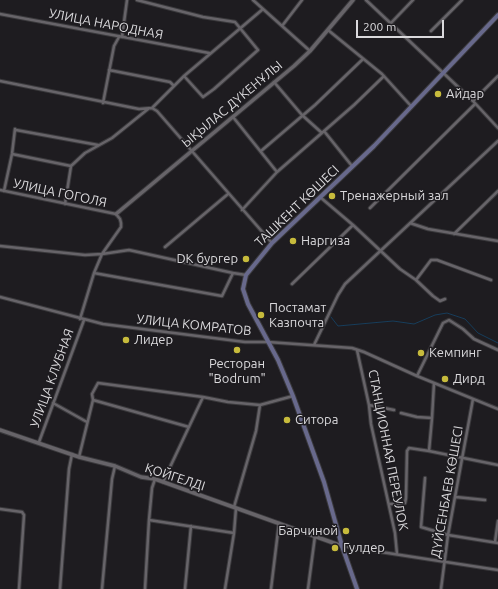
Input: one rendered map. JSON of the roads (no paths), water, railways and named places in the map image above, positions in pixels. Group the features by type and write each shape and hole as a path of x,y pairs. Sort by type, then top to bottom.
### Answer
{"main road":[{"name":"ТАШКЕНТ КӨШЕСІ","path":"246,275 272,243 401,118 498,16"},
{"path":"246,275 243,289 248,304 268,342 293,396 324,482 342,546 357,589"}],"street":[{"path":"122,37 127,0"},
{"path":"137,0 203,17 235,22 258,50 203,97 184,76"},
{"path":"253,0 310,50"},
{"path":"282,26 302,0"},
{"name":"ЫҚЫЛАС ДҮКЕНҰЛЫ","path":"116,214 192,152 310,50 353,0"},
{"path":"366,0 473,101 498,128"},
{"path":"390,24 413,0"},
{"path":"431,31 462,0"},
{"path":"64,204 71,166 85,153 112,138 150,108 209,53 263,9"},
{"name":"УЛИЦА НАРОДНАЯ","path":"0,14 209,53"},
{"path":"328,30 384,76 411,106"},
{"path":"103,103 114,46 119,37"},
{"path":"261,151 347,76 363,59"},
{"path":"109,70 170,82 174,86"},
{"path":"242,210 277,172 354,105 384,76"},
{"path":"473,101 498,76"},
{"path":"0,81 103,103 139,109 150,108 157,111 272,243"},
{"path":"274,82 302,115 323,132 352,166"},
{"path":"370,208 476,104"},
{"path":"233,117 277,172"},
{"path":"4,191 12,154 15,129 98,145"},
{"path":"314,345 342,289 346,284 498,140"},
{"path":"12,154 71,166"},
{"name":"УЛИЦА ГОГОЛЯ","path":"0,190 116,214"},
{"path":"454,234 498,191"},
{"path":"165,247 228,194"},
{"path":"320,197 437,300 440,301 445,299"},
{"name":"УЛИЦА КЛУБНАЯ","path":"39,442 82,319 94,273 102,254 121,227 121,222 116,214"},
{"path":"410,223 428,229 498,241"},
{"path":"292,284 353,225"},
{"path":"0,246 85,255 129,250 246,275"},
{"path":"416,280 431,260 438,260 491,280"},
{"path":"94,273 222,296 233,273"},
{"name":"УЛИЦА КОМРАТОВ","path":"0,297 103,324 243,342 314,345 357,350 498,409"},
{"path":"417,376 443,323 450,320 463,328 474,339 498,350"},
{"name":"СТАНЦИОННАЯ ПЕРЕУЛОК","path":"357,350 395,533 397,554"},
{"path":"79,457 93,400 92,394 98,383 203,397 228,402 260,405 293,396"},
{"path":"429,451 434,383"},
{"path":"163,482 203,397"},
{"name":"ДҮЙСЕНБАЕВ КӨШЕСІ","path":"441,589 448,535 473,399"},
{"path":"93,400 189,427"},
{"path":"52,403 87,422"},
{"path":"225,589 234,532 235,508 256,431 260,405"},
{"path":"369,405 394,410"},
{"path":"401,413 417,417 432,418"},
{"name":"ҚОЙГЕЛДІ","path":"0,430 39,442 79,457 115,466 141,477 155,479 342,546"},
{"path":"388,504 404,503 406,498 407,451 409,448 498,465"},
{"path":"60,589 69,468 72,454"},
{"path":"102,589 112,479 115,466"},
{"path":"425,478 421,527 448,535 496,543 498,521"},
{"path":"145,589 149,520 152,488 155,479"},
{"path":"456,497 485,500"},
{"path":"0,509 22,512 24,515 19,589"},
{"path":"149,520 234,532"},
{"path":"271,589 279,523"},
{"path":"185,589 191,526"},
{"path":"308,589 315,536"},
{"path":"342,546 498,570"}],"waterway":[{"path":"331,317 338,326 393,321 414,324 435,315 447,313 465,319 478,333 498,343"}],"place":[{"name":"Айдар","path":"438,94"},
{"name":"Тренажерный зал","path":"332,196"},
{"name":"Наргиза","path":"293,241"},
{"name":"DK бургер","path":"246,259"},
{"name":"Постамат Казпочта","path":"261,315"},
{"name":"Лидер","path":"126,340"},
{"name":"Ресторан \"Bodrum\"","path":"237,350"},
{"name":"Кемпинг","path":"421,353"},
{"name":"Дирд","path":"445,379"},
{"name":"Ситора","path":"287,420"},
{"name":"Барчиной","path":"346,531"},
{"name":"Гулдер","path":"335,548"}]}
